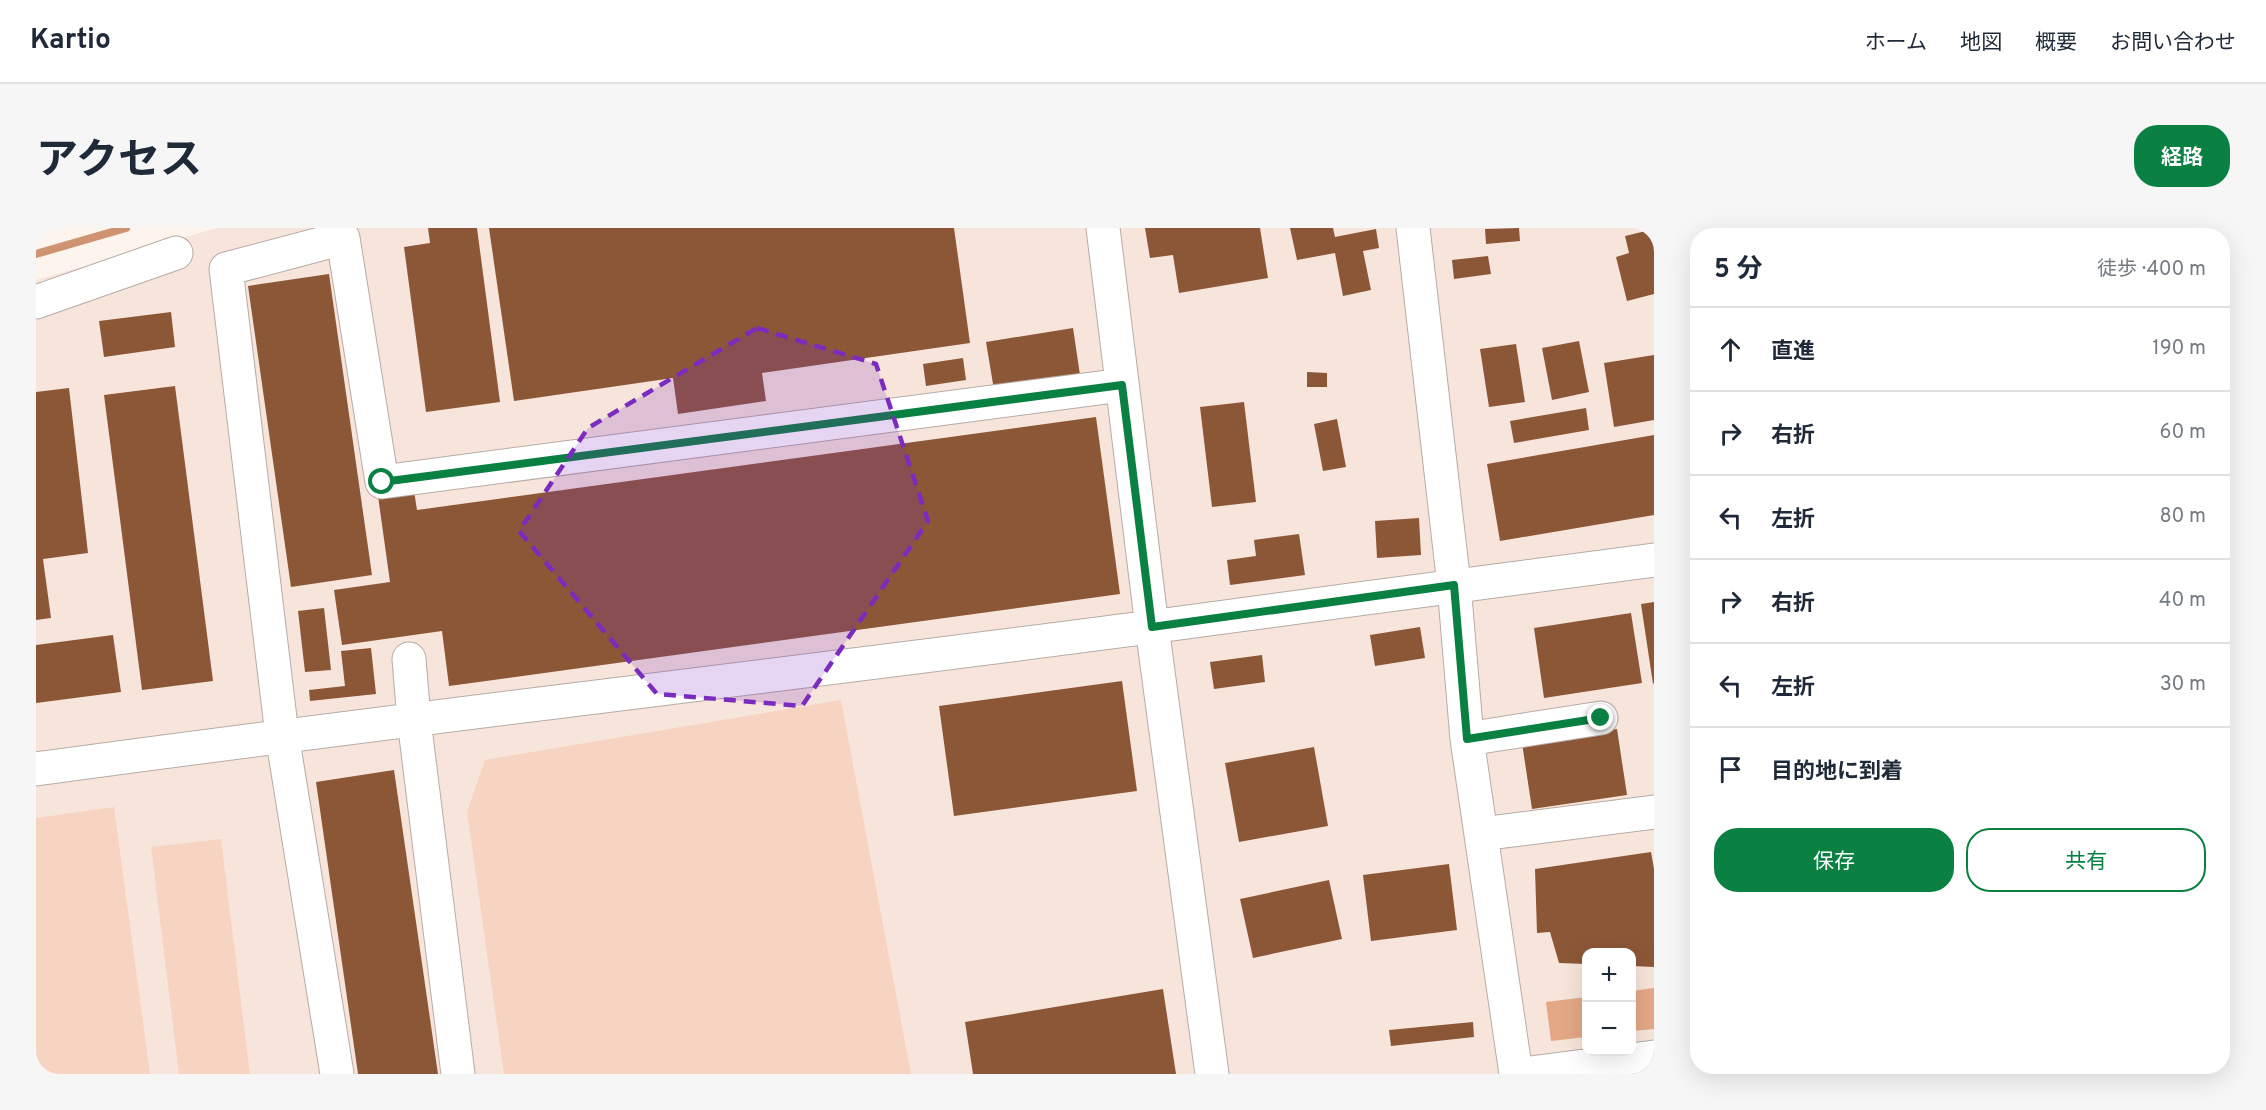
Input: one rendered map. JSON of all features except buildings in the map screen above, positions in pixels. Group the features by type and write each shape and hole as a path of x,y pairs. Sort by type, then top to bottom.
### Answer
{"lane":[{"path":"1103,228 1152,627 1212,1074"},
{"path":"1413,228 1454,585 1467,739 1516,1074"},
{"path":"337,1074 282,735 226,269 344,238 382,482 1122,385"},
{"path":"36,302 177,253"},
{"path":"36,770 282,735 1152,627 1654,560"},
{"path":"409,659 414,720 458,1074"},
{"path":"1467,739 1601,718"},
{"path":"1481,834 1654,812"},
{"path":"1524,1074 1654,1057"}],"highlighted area":[{"path":"757,328 876,364 928,521 802,706 657,694 519,531 588,428"}],"shaded area":[{"path":"217,228 1654,228 1654,1074 36,1074 36,280"},
{"path":"841,700 911,1074 504,1074 467,812 485,760"},
{"path":"114,807 150,1074 36,1074 36,818"},
{"path":"221,839 250,1074 179,1074 151,847"},
{"path":"1654,988 1654,1029 1636,1031 1636,990"},
{"path":"1582,998 1582,1037 1551,1041 1546,1002"}],"waterway":[{"path":"36,254 126,228"}],"route":[{"path":"382,482 1122,385 1152,627 1454,585 1467,739 1601,718"}]}
